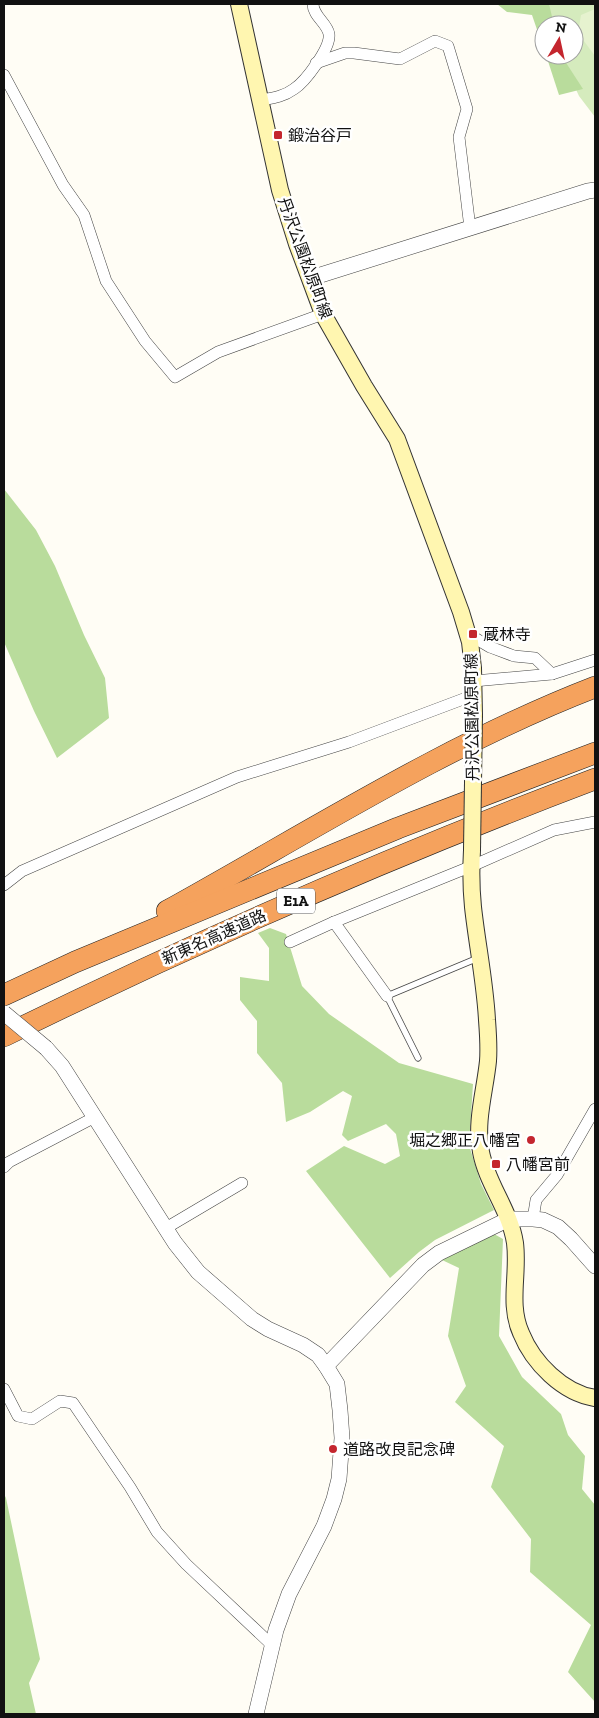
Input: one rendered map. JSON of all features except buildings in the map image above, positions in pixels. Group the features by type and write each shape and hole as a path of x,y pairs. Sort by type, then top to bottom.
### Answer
{"highway":[{"path":"76,962 237,873 408,774 565,698 595,687"},
{"name":"新東名高速道路","path":"4,995 76,962 398,828 595,753"},
{"name":"新東名高速道路","path":"4,1036 96,990 256,918 406,853 595,779"}],"main road":[{"name":"丹沢公園松原町線","path":"239,4 280,190 297,244 323,314 397,439 419,495 468,634 474,688 473,905 487,1018 488,1060 478,1133 480,1151 504,1221 515,1244 514,1302 521,1334 532,1353 551,1375 564,1386 595,1398"}],"street":[{"path":"260,100 278,98 294,89 302,82 328,44 329,33 312,7 313,4"},
{"path":"316,63 345,53 400,59 435,41 448,46 467,109 459,137 470,228"},
{"path":"4,75 63,185 84,215 106,281 145,341 175,377 218,352 323,314"},
{"path":"311,278 595,190"},
{"path":"468,634 490,647 514,656 535,658 552,674"},
{"path":"4,885 22,871 237,777 350,742 474,688 552,674 595,660"},
{"path":"290,942 472,858 554,830 595,822"},
{"path":"334,922 387,996"},
{"path":"4,1013 46,1048 62,1066 166,1228 198,1272 252,1319 268,1329 303,1345 318,1355 337,1384 342,1438 339,1479 324,1526 289,1594 276,1630 256,1714"},
{"path":"533,1219 536,1200 558,1175 595,1109"},
{"path":"4,1167 9,1162 95,1117"},
{"path":"166,1228 242,1183"},
{"path":"326,1366 423,1265 439,1253 504,1221 543,1220 558,1227 595,1266"},
{"path":"4,1389 18,1416 32,1419 60,1401 73,1403 130,1487 157,1532 186,1564 273,1646"}],"lane":[{"path":"418,1058 387,996 480,958"}],"green space":[{"path":"497,4 549,4 552,15 534,15 534,21 532,15 507,12"},
{"path":"523,4 595,4 595,117 579,96 565,65 584,65 584,15 535,15"},
{"path":"595,9 595,56 584,41 584,15 581,15"},
{"path":"549,65 567,65 583,89 559,95"},
{"path":"4,489 36,530 55,566 84,635 105,678 109,718 57,758 4,642"},
{"path":"270,928 286,934 302,986 329,1014 399,1063 473,1084 469,1145 481,1184 494,1210 435,1240 390,1278 306,1171 344,1146 385,1164 400,1156 396,1134 386,1124 348,1141 342,1135 352,1096 343,1091 310,1112 286,1122 282,1083 257,1053 257,1021 240,1000 240,977 269,981 269,948 258,933"},
{"path":"494,1234 503,1239 499,1336 522,1377 561,1414 568,1435 585,1456 582,1489 595,1505 595,1702 568,1672 591,1625 530,1572 531,1539 491,1487 504,1446 455,1402 466,1386 448,1336 459,1268 442,1260 455,1250"},
{"path":"4,1494 40,1659 29,1683 36,1714 4,1714"}],"place":[{"name":"鍛治谷戸","path":"278,135"},
{"name":"蔵林寺","path":"473,634"},
{"name":"堀之郷正八幡宮","path":"531,1140"},
{"name":"八幡宮前","path":"496,1164"},
{"name":"道路改良記念碑","path":"333,1449"}]}
